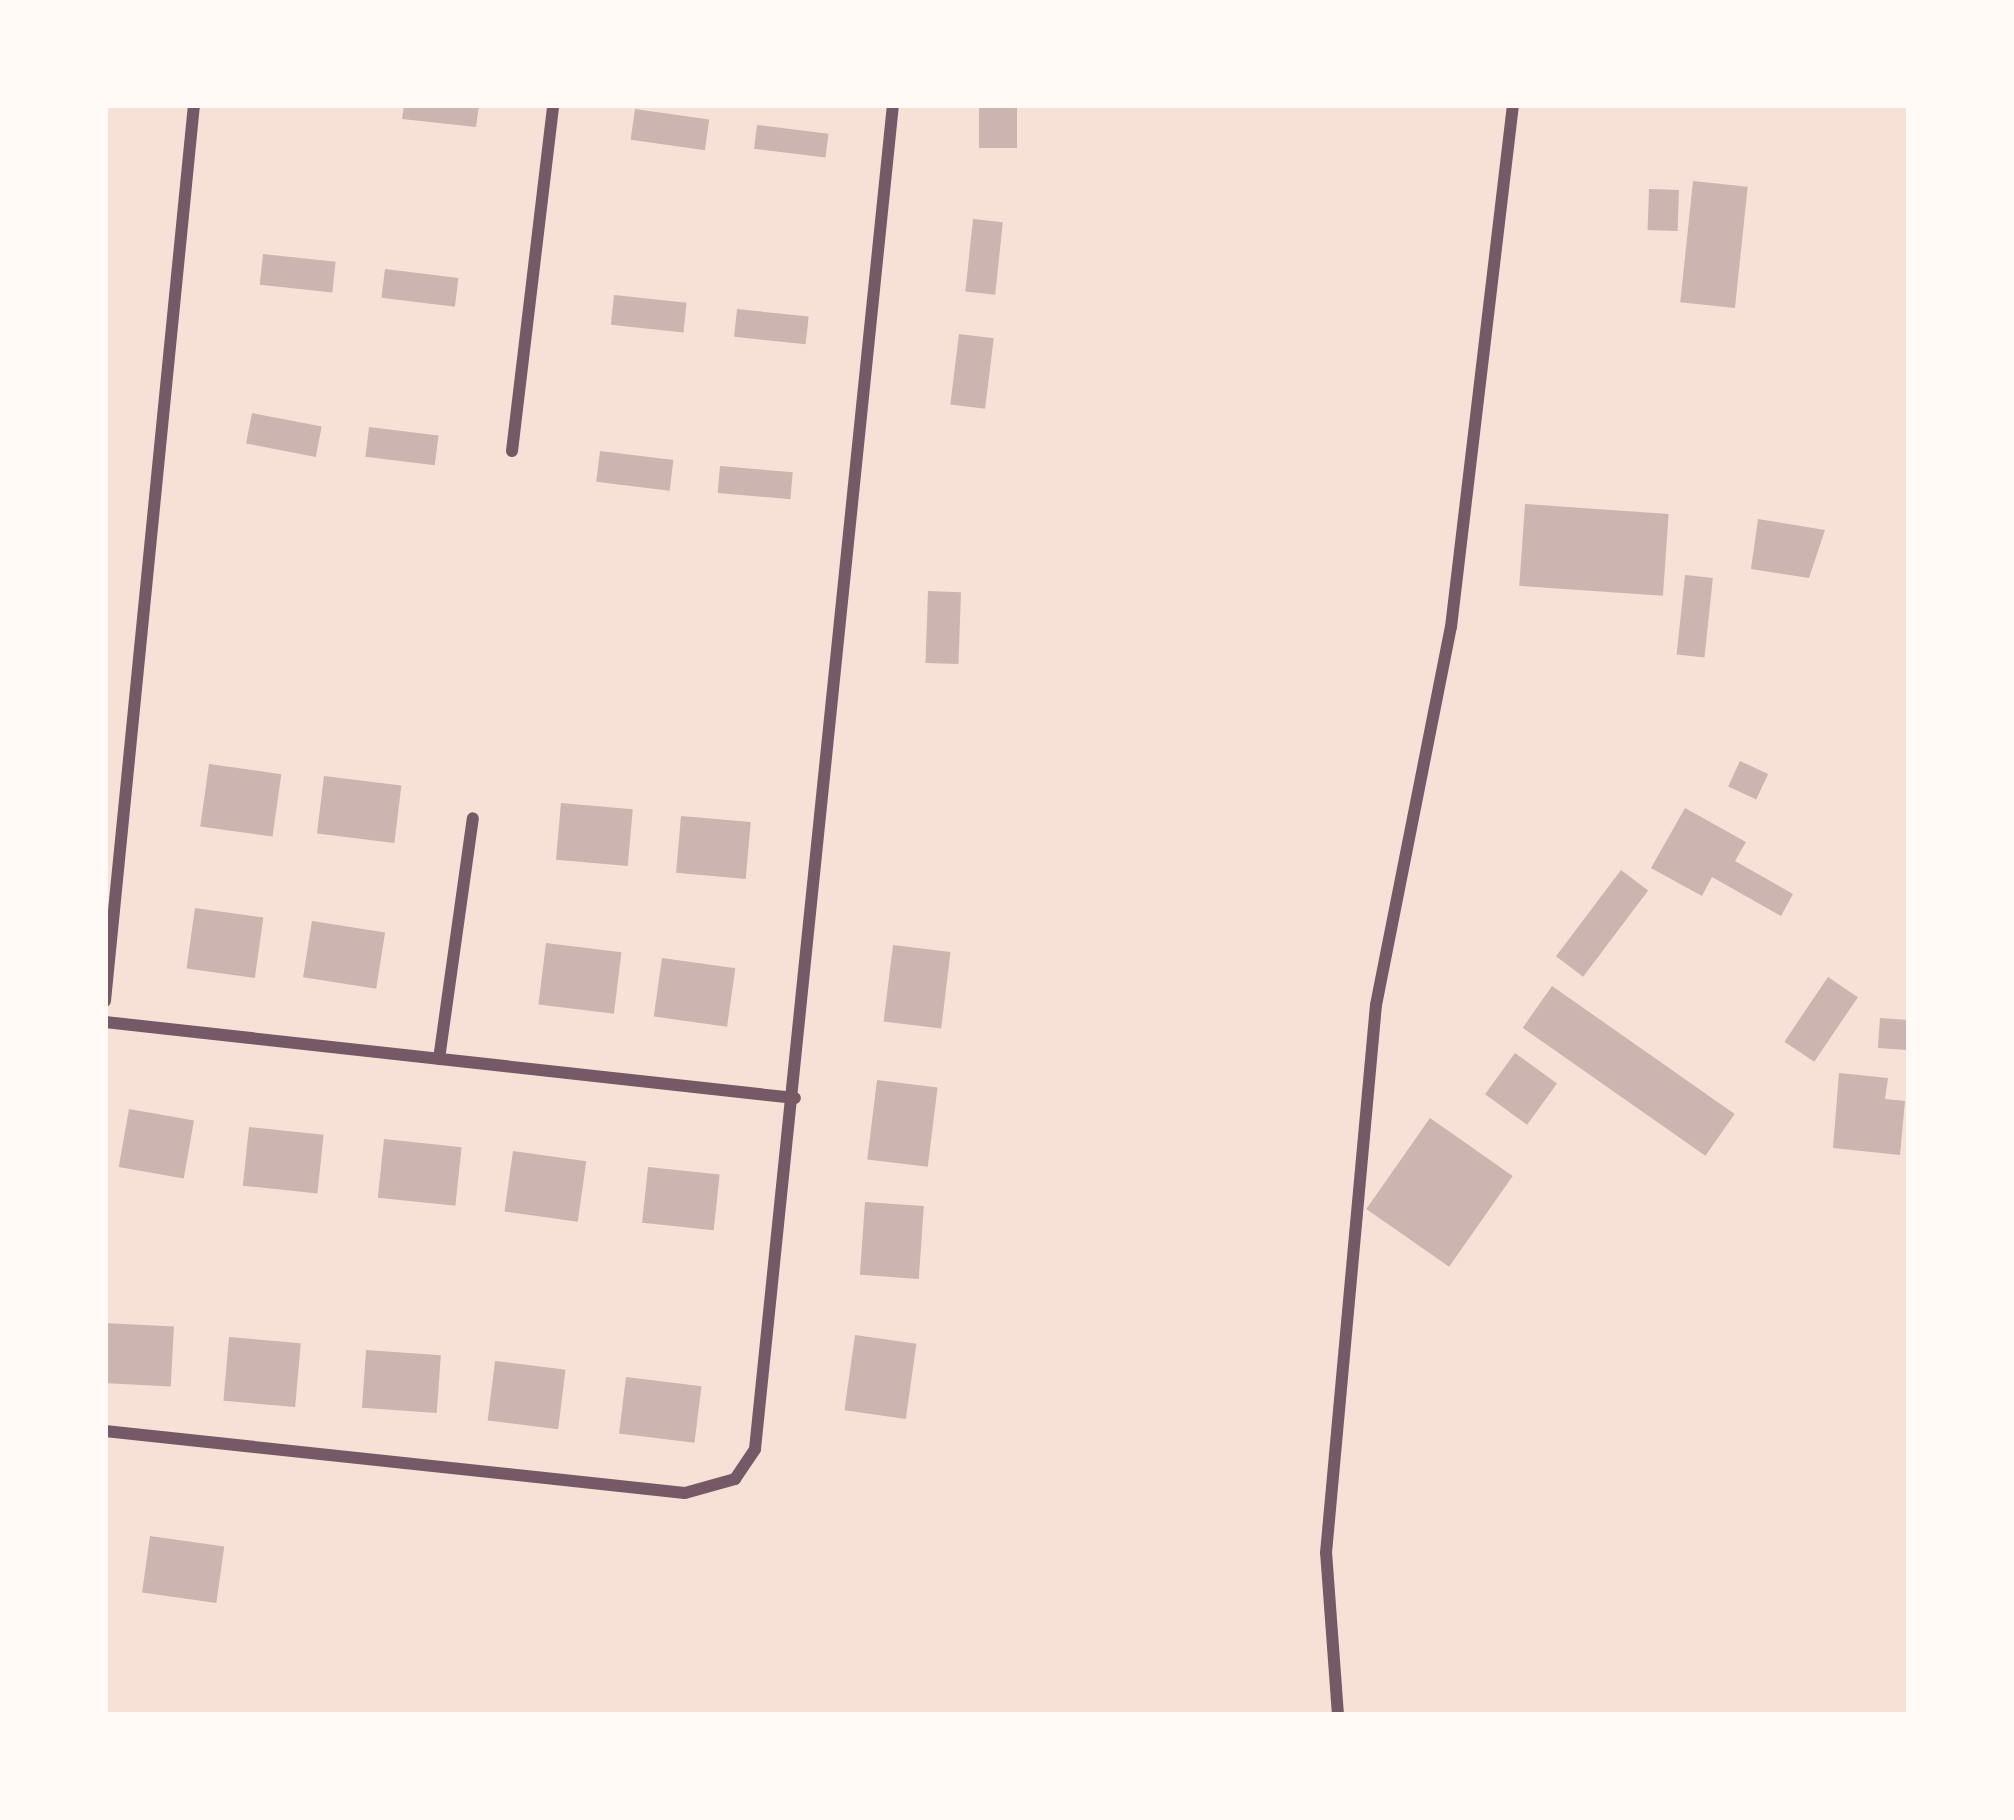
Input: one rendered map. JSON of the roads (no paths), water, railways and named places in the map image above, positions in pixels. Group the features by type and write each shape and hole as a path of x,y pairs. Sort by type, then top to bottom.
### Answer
{"street":[{"path":"105,1001 194,105"},
{"path":"512,451 553,105"},
{"path":"105,1431 685,1493 735,1479 755,1449 795,1098 893,105"},
{"path":"1338,1715 1326,1553 1376,1005 1451,626 1514,105"},
{"path":"439,1059 473,818"},
{"path":"105,1022 795,1098"}]}
